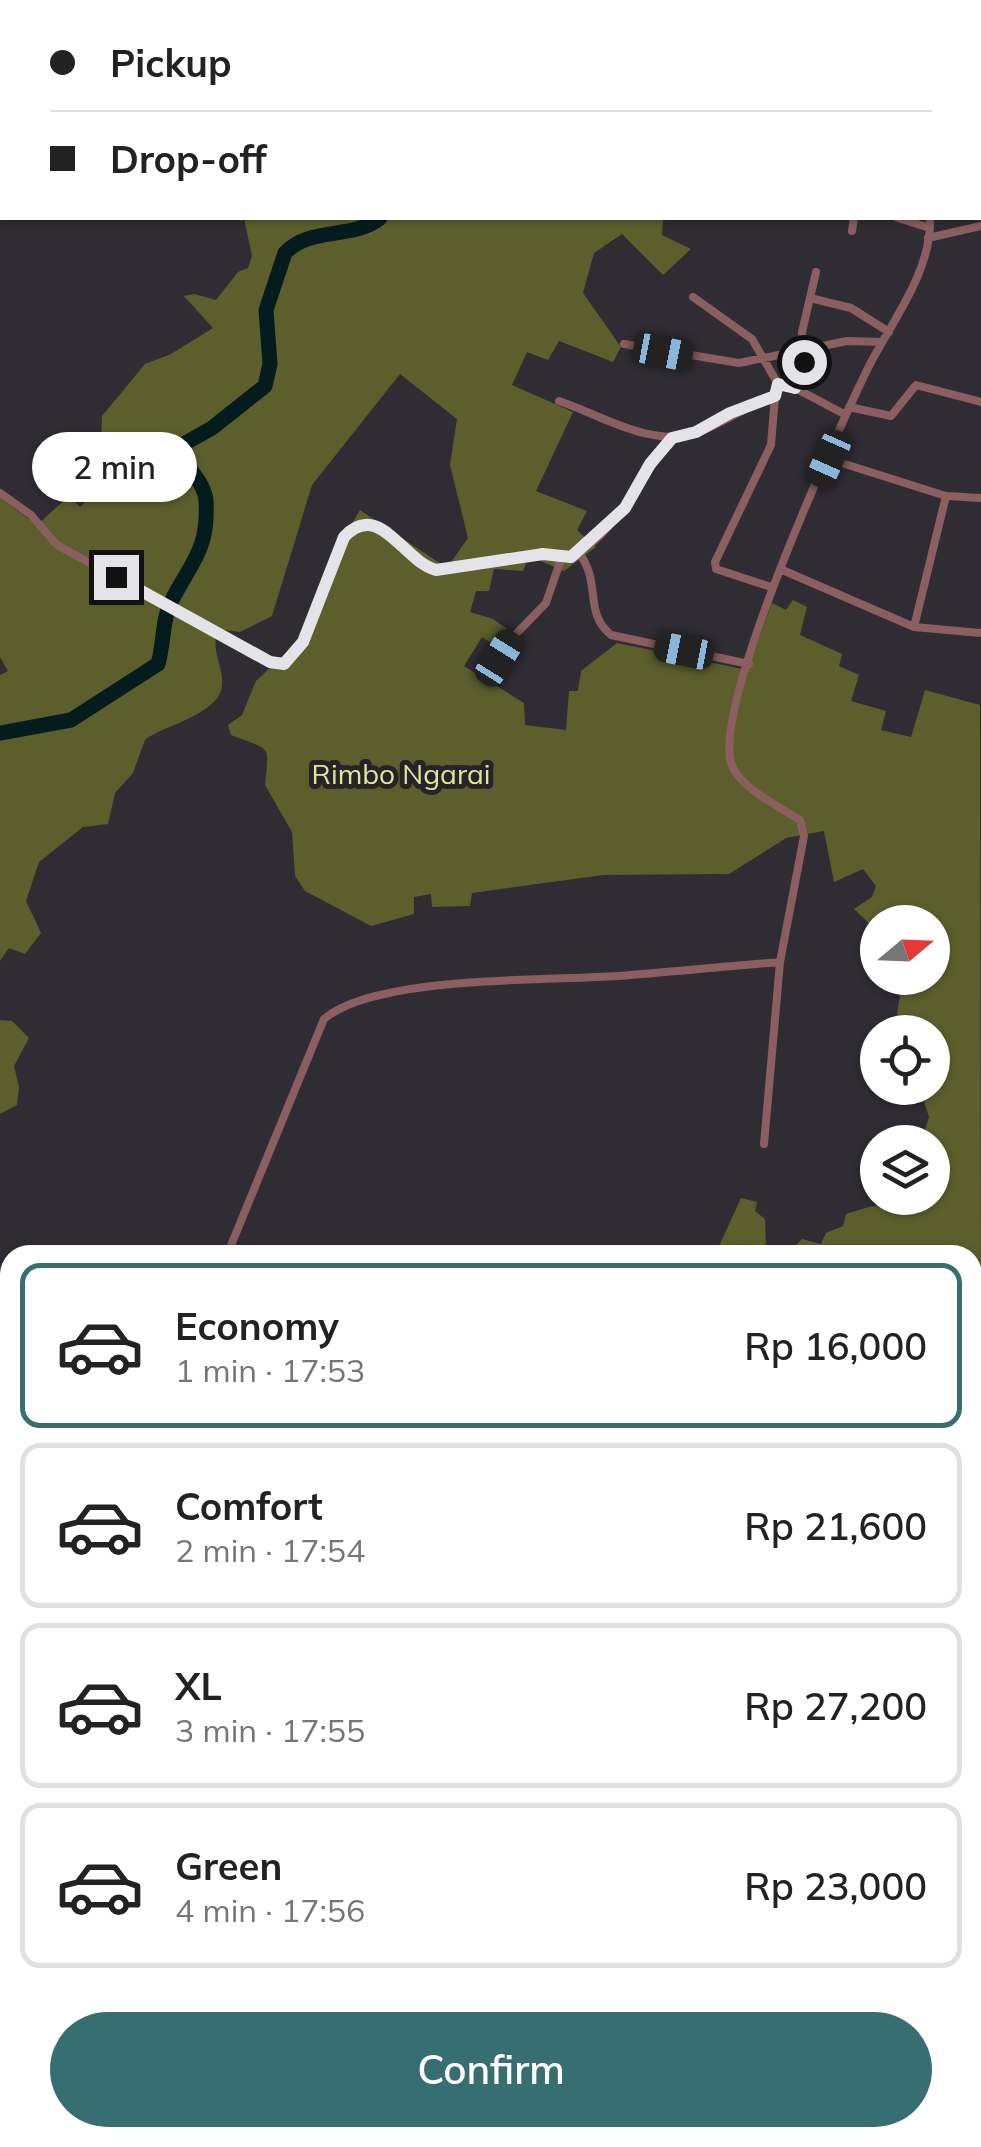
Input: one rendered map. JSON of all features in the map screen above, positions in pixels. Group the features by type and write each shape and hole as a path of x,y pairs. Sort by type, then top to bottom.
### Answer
{"street":[{"path":"852,231 854,220"},
{"path":"764,1144 780,962 804,836 800,820 732,767 728,740 772,587 847,411 889,332 928,238 930,222"},
{"path":"928,238 981,226"},
{"path":"795,388 804,370 802,350 816,272"},
{"path":"693,298 752,339 766,357 778,384 771,445 715,562 716,569 772,587"},
{"path":"810,298 851,308 889,332"},
{"path":"624,344 739,363 846,341 882,342"},
{"path":"778,384 847,411 891,416 916,385 981,402"},
{"path":"560,401 672,438 696,432 730,413 775,396"},
{"path":"0,493 32,515 57,545 270,662 284,664 294,656 344,537 353,527 367,523 380,526 436,570 543,554 562,559 579,552 625,508 650,464 672,438"},
{"path":"829,459 946,496 981,498"},
{"path":"914,627 946,496"},
{"path":"579,552 593,573 598,622 611,634 749,664"},
{"path":"487,678 512,639 546,604 562,559"},
{"path":"780,569 914,627 981,632"},
{"path":"231,1245 324,1019 340,1006 452,983 615,976 780,962"}],"green space":[{"name":"Rimbo Ngarai","path":"244,220 663,220 662,235 691,249 663,275 622,234 594,253 583,293 621,347 613,362 559,341 548,360 527,352 512,385 573,412 536,491 587,511 577,530 596,547 564,571 529,556 523,571 494,569 489,591 476,591 470,612 493,619 520,638 508,654 482,637 464,666 524,703 525,725 566,730 569,691 578,691 581,671 617,643 747,670 772,603 786,610 793,600 807,607 800,635 842,654 839,666 859,675 851,701 886,711 881,730 911,737 925,690 980,705 981,1245 796,1245 802,1239 821,1244 826,1233 843,1226 846,1214 860,1210 860,1215 950,1215 950,1125 926,1125 929,1117 925,1105 950,1105 950,1015 897,1014 899,995 950,995 950,905 860,905 872,897 876,886 863,869 834,882 824,831 786,838 729,874 603,875 472,893 470,906 432,907 431,894 414,897 414,914 371,926 305,891 295,876 292,832 265,785 265,750 231,735 228,725 242,715 256,681 300,640 336,551 360,510 447,568 468,538 450,465 457,419 400,374 312,485 272,616 240,632 224,630 216,637 222,680 218,696 200,712 145,740 133,773 115,793 108,824 83,827 39,862 26,901 41,933 25,954 9,948 0,961 0,675 8,671 0,657 0,498 37,525 69,496 80,507 100,489 102,416 145,364 171,354 213,328 184,296 194,294 216,300 238,272 248,268 252,256"},
{"path":"0,1020 12,1021 29,1038 14,1066 19,1087 17,1105 0,1114"},
{"path":"741,1198 757,1202 755,1211 765,1219 766,1245 720,1245"}],"waterway":[{"path":"0,733 71,720 158,664 168,609 205,532 204,493 185,460 182,445 212,428 265,386 270,364 266,310 285,253 307,239 357,229 377,220"}],"route":[{"path":"116,577 270,662 284,664 303,642 344,537 353,527 367,523 380,526 428,568 436,570 543,554 571,557 625,508 650,464 672,438 696,432 730,413 775,396 778,384 795,388 804,362"}]}
